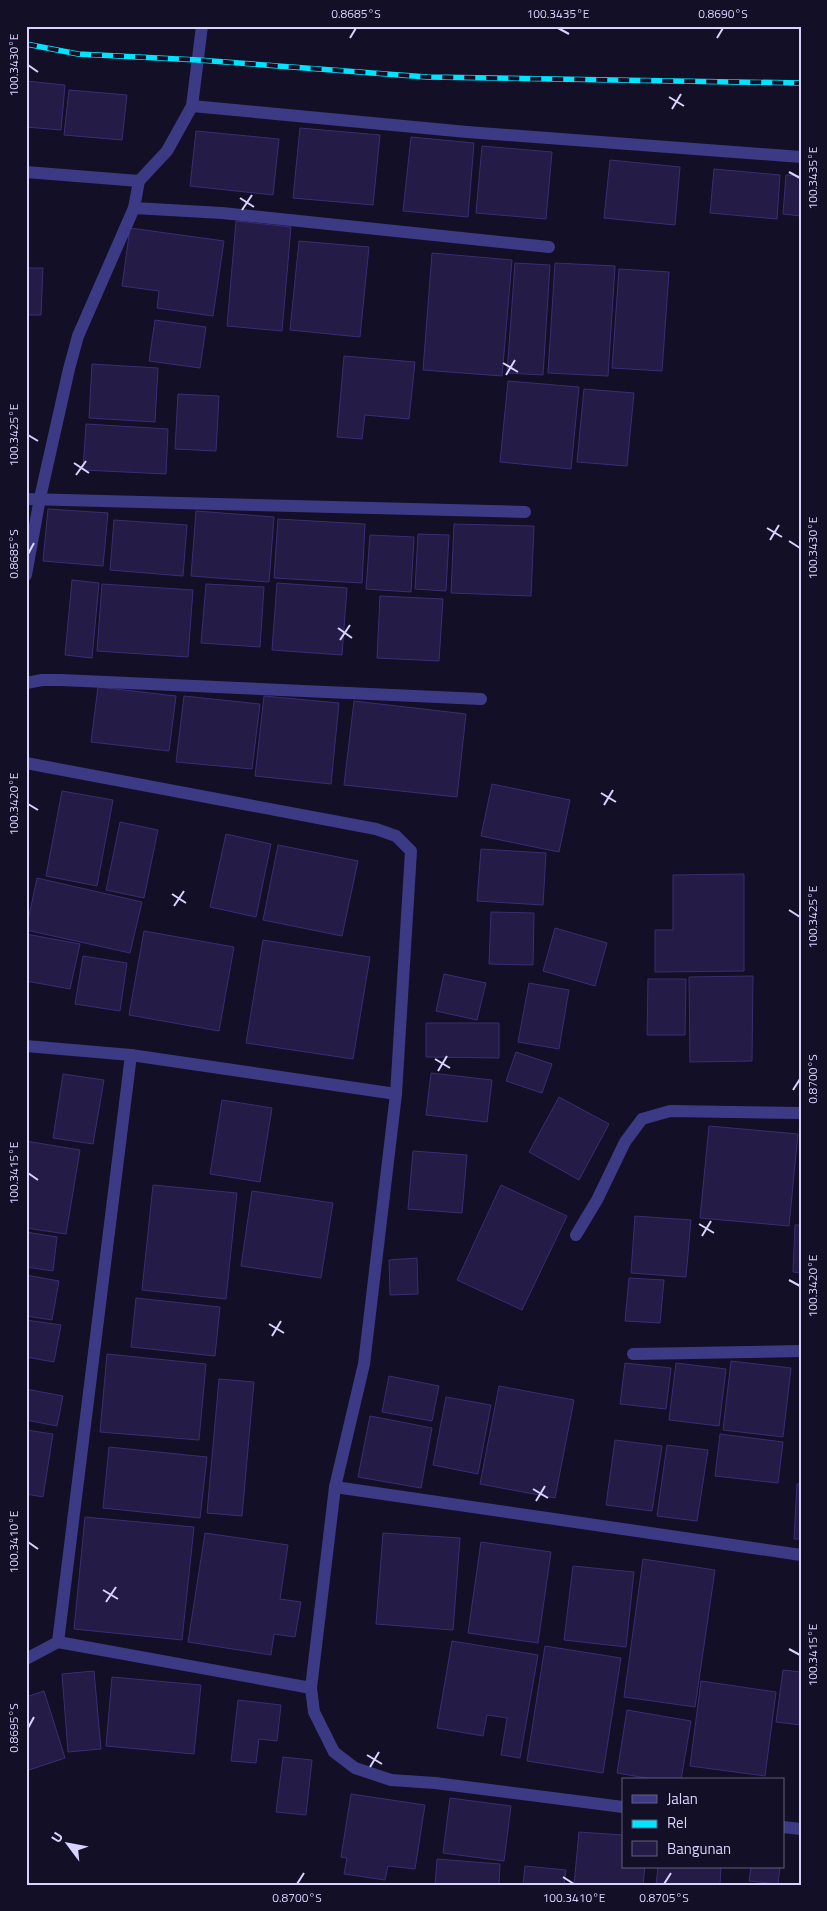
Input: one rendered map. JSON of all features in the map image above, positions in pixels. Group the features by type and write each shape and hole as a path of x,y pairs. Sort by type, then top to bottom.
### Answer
{"street":[{"path":"26,575 40,498 78,336 134,208 139,181 167,151 192,106 202,26"},
{"path":"192,106 467,132 801,156"},
{"path":"26,172 139,181"},
{"path":"134,208 222,213 549,247"},
{"path":"26,498 525,512"},
{"path":"26,682 62,680 481,698"},
{"path":"26,763 376,829 396,836 411,851 396,1094 364,1364 335,1487 311,1688 314,1712 334,1752 355,1768 391,1780 434,1783 622,1807"},
{"path":"26,1046 131,1055 396,1094"},
{"path":"58,1642 131,1055"},
{"path":"576,1235 625,1142 642,1118 670,1111 801,1113"},
{"path":"633,1354 801,1351"},
{"path":"335,1487 801,1554"},
{"path":"26,1659 58,1642 311,1688"},
{"path":"784,1827 801,1829"}],"building":[{"path":"26,81 65,85 61,130 26,127"},
{"path":"69,90 127,95 122,140 64,135"},
{"path":"300,128 380,135 373,205 293,198"},
{"path":"196,131 279,139 273,195 190,186"},
{"path":"411,137 474,143 468,217 403,211"},
{"path":"482,146 552,152 546,219 476,213"},
{"path":"610,160 680,167 675,225 604,218"},
{"path":"714,169 780,175 777,219 710,213"},
{"path":"786,175 801,176 801,216 783,214"},
{"path":"236,221 291,227 282,331 227,326"},
{"path":"130,228 224,241 213,316 157,308 159,291 122,286"},
{"path":"299,241 369,247 360,337 290,330"},
{"path":"432,253 512,260 502,376 423,370"},
{"path":"515,263 550,265 543,375 507,373"},
{"path":"555,263 615,266 608,376 548,373"},
{"path":"26,268 43,268 41,315 26,315"},
{"path":"619,269 669,272 662,371 612,368"},
{"path":"155,320 206,327 200,368 149,361"},
{"path":"344,356 415,362 409,419 365,415 362,439 337,437"},
{"path":"92,364 158,368 155,422 89,418"},
{"path":"508,381 579,387 571,469 500,462"},
{"path":"584,389 634,393 627,466 577,462"},
{"path":"178,394 219,396 216,451 175,449"},
{"path":"86,424 168,429 166,474 83,470"},
{"path":"48,509 108,513 103,566 43,561"},
{"path":"196,511 274,517 269,582 191,576"},
{"path":"278,519 365,524 362,583 274,578"},
{"path":"114,520 187,525 183,576 110,570"},
{"path":"454,524 534,526 531,596 451,593"},
{"path":"418,534 449,535 446,591 415,589"},
{"path":"370,535 414,537 411,592 366,589"},
{"path":"72,580 99,583 92,658 65,655"},
{"path":"277,583 347,588 342,655 272,650"},
{"path":"102,584 193,590 188,657 97,651"},
{"path":"206,584 264,587 260,647 201,643"},
{"path":"380,596 443,599 439,661 377,658"},
{"path":"98,687 176,696 169,751 91,742"},
{"path":"184,696 260,704 252,769 176,762"},
{"path":"264,696 339,703 331,784 255,776"},
{"path":"354,701 466,714 457,797 344,785"},
{"path":"492,784 570,800 559,852 481,836"},
{"path":"62,791 113,800 97,886 46,876"},
{"path":"120,822 158,830 144,898 106,890"},
{"path":"226,834 271,844 256,917 210,907"},
{"path":"278,845 358,861 342,936 263,920"},
{"path":"481,849 546,853 543,905 477,901"},
{"path":"744,874 744,971 655,972 655,930 673,930 673,875"},
{"path":"37,878 142,902 130,953 26,930"},
{"path":"491,912 534,913 533,965 489,964"},
{"path":"555,928 607,943 595,986 543,971"},
{"path":"144,931 234,947 219,1031 129,1015"},
{"path":"26,934 80,944 70,989 26,981"},
{"path":"263,940 370,957 353,1059 246,1043"},
{"path":"83,956 127,963 120,1011 75,1004"},
{"path":"444,974 486,983 477,1020 436,1011"},
{"path":"753,976 752,1061 690,1062 689,977"},
{"path":"648,979 686,979 685,1035 647,1035"},
{"path":"529,983 569,990 559,1049 518,1042"},
{"path":"426,1023 499,1023 499,1058 426,1057"},
{"path":"516,1052 552,1064 542,1093 506,1081"},
{"path":"431,1073 492,1080 487,1122 426,1115"},
{"path":"63,1074 104,1080 93,1144 53,1138"},
{"path":"559,1097 609,1124 579,1180 529,1152"},
{"path":"222,1100 272,1108 260,1182 210,1174"},
{"path":"709,1126 798,1134 789,1226 700,1218"},
{"path":"26,1141 80,1150 66,1234 26,1228"},
{"path":"413,1151 467,1155 462,1213 408,1209"},
{"path":"153,1185 237,1193 226,1299 142,1290"},
{"path":"501,1185 567,1216 522,1310 457,1280"},
{"path":"252,1191 333,1203 321,1278 241,1266"},
{"path":"635,1216 691,1220 686,1277 631,1273"},
{"path":"795,1225 801,1225 801,1273 793,1272"},
{"path":"26,1232 57,1237 53,1271 26,1267"},
{"path":"417,1258 418,1294 390,1295 389,1260"},
{"path":"26,1275 59,1281 52,1320 26,1316"},
{"path":"629,1278 664,1280 660,1323 625,1321"},
{"path":"136,1298 220,1307 215,1356 131,1347"},
{"path":"26,1320 61,1325 54,1362 26,1357"},
{"path":"107,1354 206,1364 199,1440 100,1432"},
{"path":"731,1361 791,1368 783,1437 723,1430"},
{"path":"625,1363 671,1368 666,1409 620,1404"},
{"path":"676,1363 726,1369 719,1426 669,1420"},
{"path":"389,1376 439,1386 432,1421 382,1412"},
{"path":"219,1379 254,1382 242,1516 207,1513"},
{"path":"499,1386 574,1400 555,1498 480,1484"},
{"path":"26,1389 63,1396 57,1426 26,1420"},
{"path":"446,1397 491,1405 478,1474 433,1465"},
{"path":"370,1416 432,1428 421,1488 358,1477"},
{"path":"26,1430 53,1434 43,1497 26,1494"},
{"path":"720,1434 783,1442 778,1483 715,1476"},
{"path":"615,1440 662,1446 652,1511 606,1505"},
{"path":"667,1445 708,1450 697,1521 657,1516"},
{"path":"109,1447 207,1457 200,1518 103,1508"},
{"path":"797,1484 801,1484 801,1539 794,1539"},
{"path":"85,1517 194,1527 182,1640 74,1629"},
{"path":"205,1533 288,1545 280,1599 301,1602 295,1637 274,1634 271,1655 188,1642"},
{"path":"383,1533 460,1538 453,1630 376,1624"},
{"path":"481,1542 551,1552 538,1643 468,1633"},
{"path":"643,1559 715,1570 695,1707 624,1697"},
{"path":"573,1566 634,1572 626,1647 564,1640"},
{"path":"452,1641 538,1655 520,1758 501,1755 507,1718 487,1715 483,1736 437,1728"},
{"path":"545,1646 621,1658 603,1773 527,1761"},
{"path":"783,1670 801,1672 801,1725 776,1722"},
{"path":"94,1671 101,1749 68,1752 62,1674"},
{"path":"112,1677 201,1685 194,1754 106,1746"},
{"path":"701,1681 776,1692 765,1776 690,1766"},
{"path":"44,1691 65,1758 26,1771 26,1697"},
{"path":"238,1700 281,1705 277,1741 259,1739 256,1763 231,1761"},
{"path":"627,1710 691,1721 681,1778 646,1778 617,1773"},
{"path":"283,1757 312,1760 306,1815 276,1812"},
{"path":"351,1794 425,1805 415,1869 388,1866 385,1880 344,1874 347,1858 341,1857"},
{"path":"450,1798 511,1806 504,1861 443,1853"},
{"path":"579,1832 622,1835 622,1868 645,1868 643,1885 574,1885"},
{"path":"437,1859 500,1864 499,1885 435,1885"},
{"path":"525,1866 566,1870 564,1885 523,1885"},
{"path":"658,1868 721,1868 720,1885 656,1885"},
{"path":"751,1868 780,1868 778,1884 749,1881"}],"railway":[{"path":"26,44 78,54 198,60 427,77 801,83"}]}
